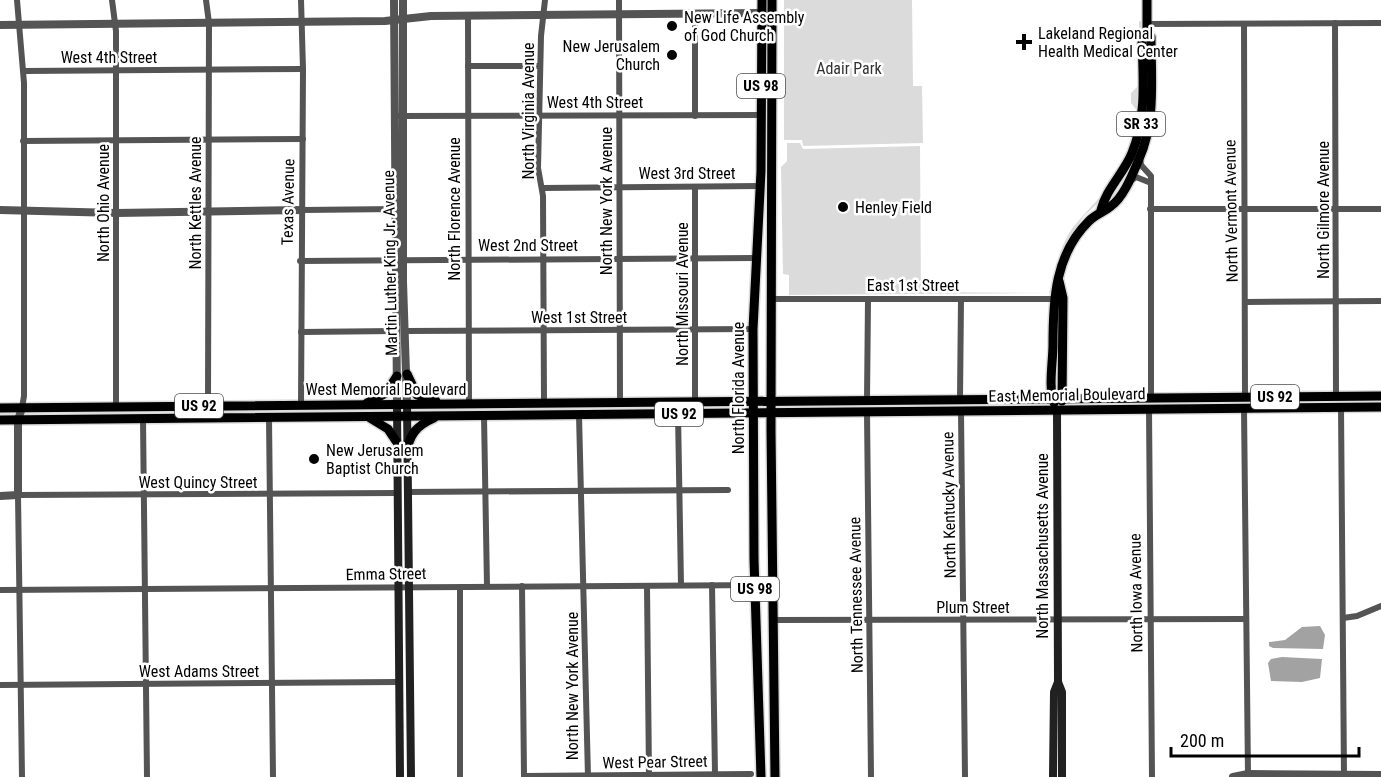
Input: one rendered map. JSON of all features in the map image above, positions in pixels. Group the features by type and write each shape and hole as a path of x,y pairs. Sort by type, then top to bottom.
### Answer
{"main road":[{"name":"North Florida Avenue","path":"756,776 753,329 760,186 762,0"},
{"name":"North Florida Avenue","path":"772,0 771,414 774,777"},
{"name":"SR 33","path":"1101,210 1112,206 1127,184 1140,157 1151,116 1151,37 1147,27 1147,0"},
{"path":"761,13 771,35"},
{"name":"SR 33","path":"1057,411 1052,398 1053,299 1070,244 1101,210 1104,200 1119,179 1137,140 1143,116 1142,38 1147,27"},
{"path":"760,186 766,194 768,205 768,304 772,321"},
{"name":"SR 33","path":"1057,411 1064,397 1063,298 1059,278"},
{"path":"363,405 386,393 402,375 417,394 444,404"},
{"path":"1301,407 1336,396"},
{"name":"East Memorial Boulevard","path":"772,401 1064,397 1381,397"},
{"path":"1341,407 1349,403 1381,397"},
{"name":"West Memorial Boulevard","path":"0,408 772,401"},
{"name":"Martin Luther King Jr. Avenue","path":"400,777 396,441 402,404"},
{"path":"186,419 204,412 208,406"},
{"name":"East Memorial Boulevard","path":"754,414 1381,407"},
{"name":"North Massachusetts Avenue","path":"1053,777 1054,692 1058,682 1057,411"},
{"name":"West Memorial Boulevard","path":"0,420 754,414"},
{"name":"Martin Luther King Jr. Avenue","path":"401,416 408,492 411,777"},
{"path":"406,453 410,435 424,422 438,416"},
{"path":"368,417 387,429 396,441"},
{"name":"North Massachusetts Avenue","path":"1058,682 1062,692 1062,777"}],"street":[{"path":"17,0 24,71 24,396 18,420 22,777"},
{"name":"North Ohio Avenue","path":"112,0 117,141 116,406"},
{"name":"North Kettles Avenue","path":"206,0 209,23 208,406"},
{"name":"Texas Avenue","path":"301,0 303,69 300,261 301,405"},
{"name":"Martin Luther King Jr. Avenue","path":"394,0 399,19"},
{"name":"Martin Luther King Jr. Avenue","path":"402,404 406,331 400,259 398,116 399,19 403,0"},
{"name":"North Virginia Avenue","path":"544,403 544,259 542,188 538,168 540,66 545,0"},
{"name":"North New York Avenue","path":"619,0 620,402"},
{"path":"695,13 695,116"},
{"path":"0,25 302,22 468,15 761,13"},
{"name":"North Florence Avenue","path":"468,15 469,404"},
{"name":"North Gilmore Avenue","path":"1335,23 1336,396"},
{"path":"1147,27 1381,23"},
{"name":"North Vermont Avenue","path":"1244,24 1245,397"},
{"path":"468,66 540,66"},
{"name":"West 4th Street","path":"24,71 303,69"},
{"name":"West 4th Street","path":"398,116 761,115"},
{"path":"23,141 303,139"},
{"path":"1140,157 1141,165 1150,176 1152,398"},
{"path":"1127,184 1136,177 1150,183"},
{"name":"West 3rd Street","path":"542,188 760,186"},
{"name":"North Missouri Avenue","path":"695,187 695,402"},
{"path":"0,210 117,213 399,209"},
{"path":"1150,209 1381,209"},
{"name":"West 2nd Street","path":"300,261 755,258"},
{"name":"Martin Luther King Jr. Avenue","path":"400,259 395,331 402,375"},
{"name":"East 1st Street","path":"772,299 1053,299"},
{"path":"867,400 868,299"},
{"path":"960,398 961,299"},
{"path":"1246,302 1381,301"},
{"name":"West 1st Street","path":"406,331 753,329"},
{"path":"301,332 395,331"},
{"path":"1341,407 1344,776"},
{"path":"1245,408 1248,776"},
{"name":"North Iowa Avenue","path":"1149,409 1152,777"},
{"name":"North Kentucky Avenue","path":"961,412 965,777"},
{"name":"North Tennessee Avenue","path":"867,413 871,777"},
{"path":"678,414 681,585"},
{"name":"North New York Avenue","path":"579,415 588,776"},
{"path":"484,416 486,586"},
{"path":"269,418 273,777"},
{"path":"143,419 147,777"},
{"path":"408,492 728,490"},
{"name":"West Quincy Street","path":"0,496 397,493"},
{"path":"712,585 715,774"},
{"name":"Emma Street","path":"0,590 772,585"},
{"path":"522,586 523,776"},
{"path":"647,586 649,775"},
{"path":"460,587 460,777"},
{"path":"1343,618 1357,616 1381,606"},
{"name":"Plum Street","path":"773,620 1245,619"},
{"name":"West Adams Street","path":"0,685 398,682"},
{"name":"West Pear Street","path":"523,776 715,774 756,776"},
{"path":"1233,777 1381,775"}],"green space":[{"name":"Adair Park","path":"784,0 912,0 913,86 922,86 923,143 803,146 802,140 784,140"},
{"name":"Henley Field","path":"1139,21 1144,22 1144,115 1114,188 1083,217 1067,242 1051,293 789,295 789,275 783,274 781,167 787,161 787,143 800,143 803,149 920,146 921,292 1049,293 1061,249 1068,235 1106,189 1130,143 1138,112 1131,103 1131,93 1139,85"}],"shaded area":[{"path":"1320,626 1325,635 1323,649 1269,646 1269,642 1285,640 1302,627"},
{"path":"1282,657 1322,659 1320,678 1302,682 1271,681 1268,663 1271,659"}],"place":[{"name":"New Life Assembly of God Church","path":"672,26"},
{"name":"Lakeland Regional Health Medical Center","path":"1024,42"},
{"name":"New Jerusalem Church","path":"672,55"},
{"name":"Henley Field","path":"843,207"},
{"name":"New Jerusalem Baptist Church","path":"314,459"}]}
